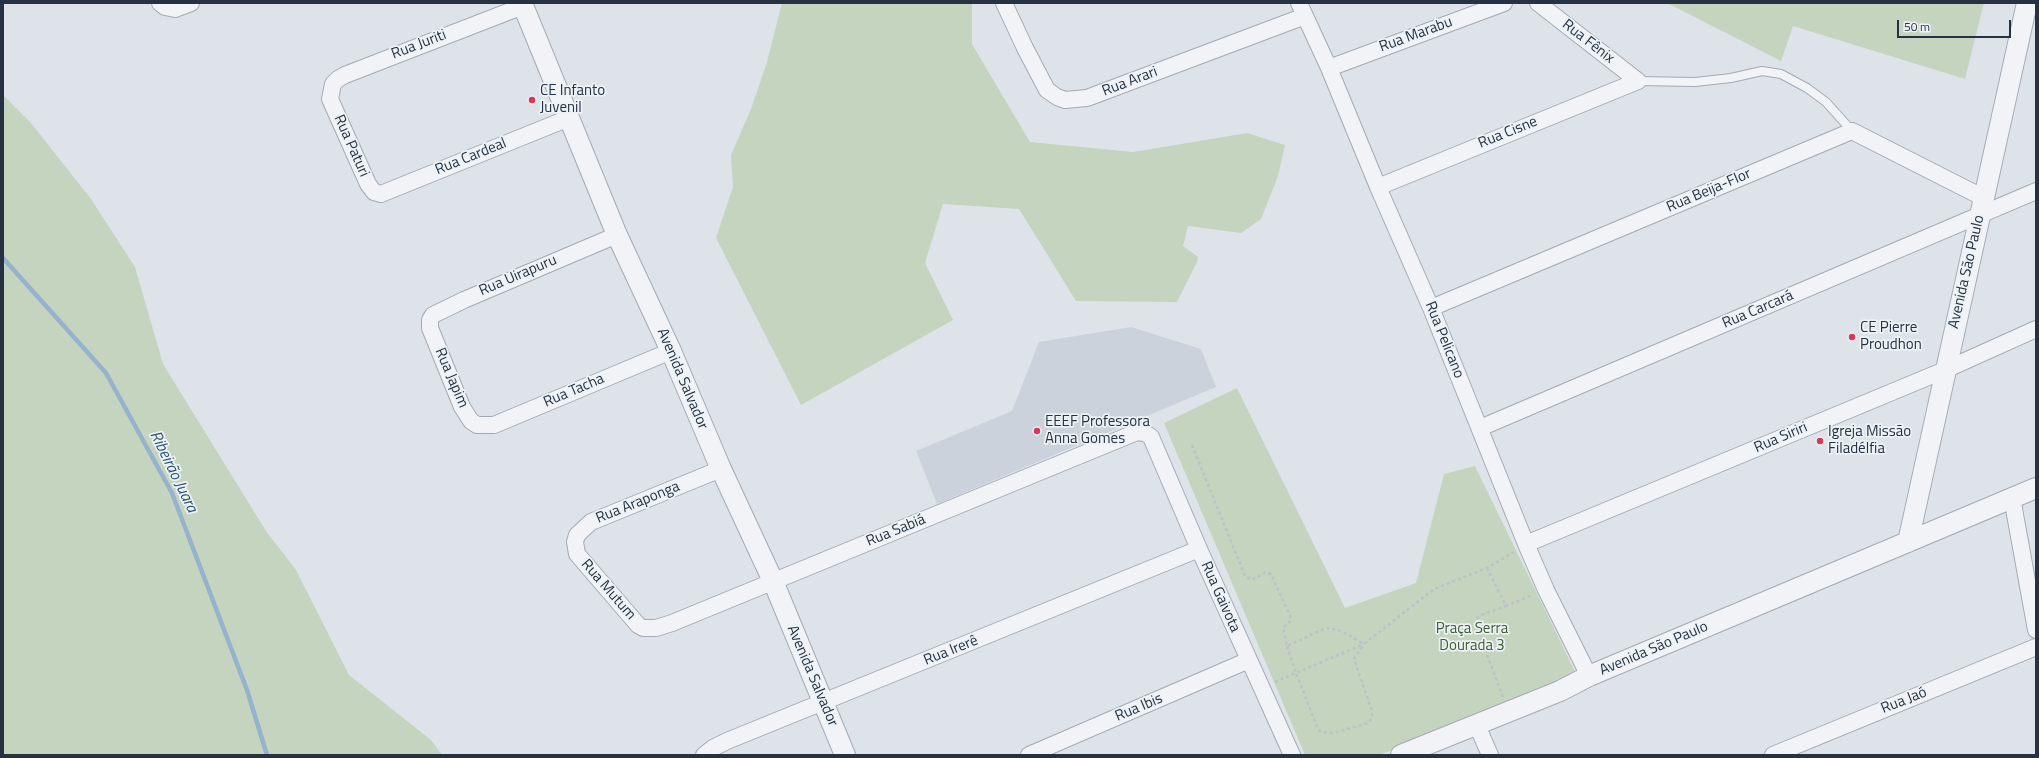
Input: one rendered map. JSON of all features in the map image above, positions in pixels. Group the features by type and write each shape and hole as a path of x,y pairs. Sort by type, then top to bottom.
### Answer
{"street":[{"path":"163,5 175,9 191,3"},
{"name":"Rua Arari","path":"1004,3 1047,90 1057,97 1065,100 1087,98 1302,9"},
{"name":"Rua Marabu","path":"1329,68 1504,3"},
{"name":"Rua Fênix","path":"1538,3 1638,81"},
{"name":"Avenida São Paulo","path":"1908,542 2027,3"},
{"name":"Rua Juriti","path":"330,99 332,84 345,75 522,4"},
{"name":"Avenida Salvador","path":"522,4 617,235 671,351 721,469 773,581 844,755"},
{"name":"Rua Pelicano","path":"1302,9 1329,68 1378,187 1431,308 1526,544 1546,590 1589,676"},
{"name":"Rua Cisne","path":"1378,187 1638,81"},
{"name":"Rua Paturi","path":"330,99 368,184 374,192"},
{"name":"Rua Cardeal","path":"374,192 384,194 569,118"},
{"path":"1852,131 1982,206"},
{"name":"Rua Beija-Flor","path":"1431,308 1852,131"},
{"name":"Rua Carcará","path":"1480,428 1982,206 2036,191"},
{"name":"Rua Uirapuru","path":"430,328 432,317 436,313 617,235"},
{"name":"Rua Japim","path":"430,328 462,407 471,421 477,425"},
{"name":"Rua Siriri","path":"1526,544 1945,370 2036,329"},
{"name":"Rua Tacha","path":"477,425 494,425 671,351"},
{"name":"Rua Sabiá","path":"638,625 649,629 656,628 1137,432 1145,433 1151,438"},
{"name":"Rua Gaivota","path":"1151,438 1199,549 1292,755"},
{"name":"Rua Araponga","path":"577,554 575,542 577,535 591,522 721,469"},
{"name":"Avenida São Paulo","path":"1400,755 1560,691 1589,676 2036,488"},
{"path":"2012,498 2036,630"},
{"name":"Rua Irerê","path":"704,755 712,748 727,741 1199,549"},
{"name":"Rua Mutum","path":"577,554 638,625"},
{"name":"Rua Jaó","path":"1773,755 2036,647"},
{"name":"Rua Ibis","path":"1029,755 1249,660"},
{"path":"1476,724 1490,755"}],"lane":[{"path":"1638,81 1695,82 1731,78 1762,71 1781,74 1808,88 1826,102 1852,131"}],"path":[{"path":"1192,445 1245,576 1252,580 1266,572 1271,574 1291,618 1290,622 1285,624 1282,628 1296,673 1318,729 1321,732 1334,733 1368,723 1372,718 1372,711 1354,660 1364,644"},
{"path":"1261,688 1364,644 1434,589 1487,568 1526,544"},
{"path":"1487,568 1506,606"},
{"path":"1508,711 1476,623 1477,618 1481,615 1546,590"},
{"path":"1288,646 1324,629 1330,628 1341,631 1364,644"}],"shaded area":[{"name":"EEEF Professora Anna Gomes","path":"1131,327 1201,349 1216,387 937,504 916,451 1012,411 1039,342"}],"green space":[{"path":"782,3 972,3 972,44 1030,142 1133,152 1247,133 1285,145 1278,176 1261,219 1241,233 1188,226 1183,246 1198,257 1197,262 1177,302 1076,301 1019,209 943,204 925,263 953,320 801,405 716,238 733,187 731,155 751,109 767,62"},
{"path":"1667,3 1984,3 1965,79 1793,26 1781,61"},
{"path":"3,95 31,123 91,199 135,267 163,364 266,531 296,570 349,675 431,740 442,755 3,755"},
{"name":"Praça Serra Dourada 3","path":"1237,388 1345,608 1416,583 1444,474 1475,466 1579,680 1379,755 1305,755 1164,423"}],"waterway":[{"name":"Ribeirão Juara","path":"3,258 106,373 172,493 247,690 267,755"}],"place":[{"name":"CE Infanto Juvenil","path":"532,100"},
{"name":"CE Pierre Proudhon","path":"1852,337"},
{"name":"EEEF Professora Anna Gomes","path":"1037,431"},
{"name":"Igreja Missão Filadélfia","path":"1820,441"}]}
